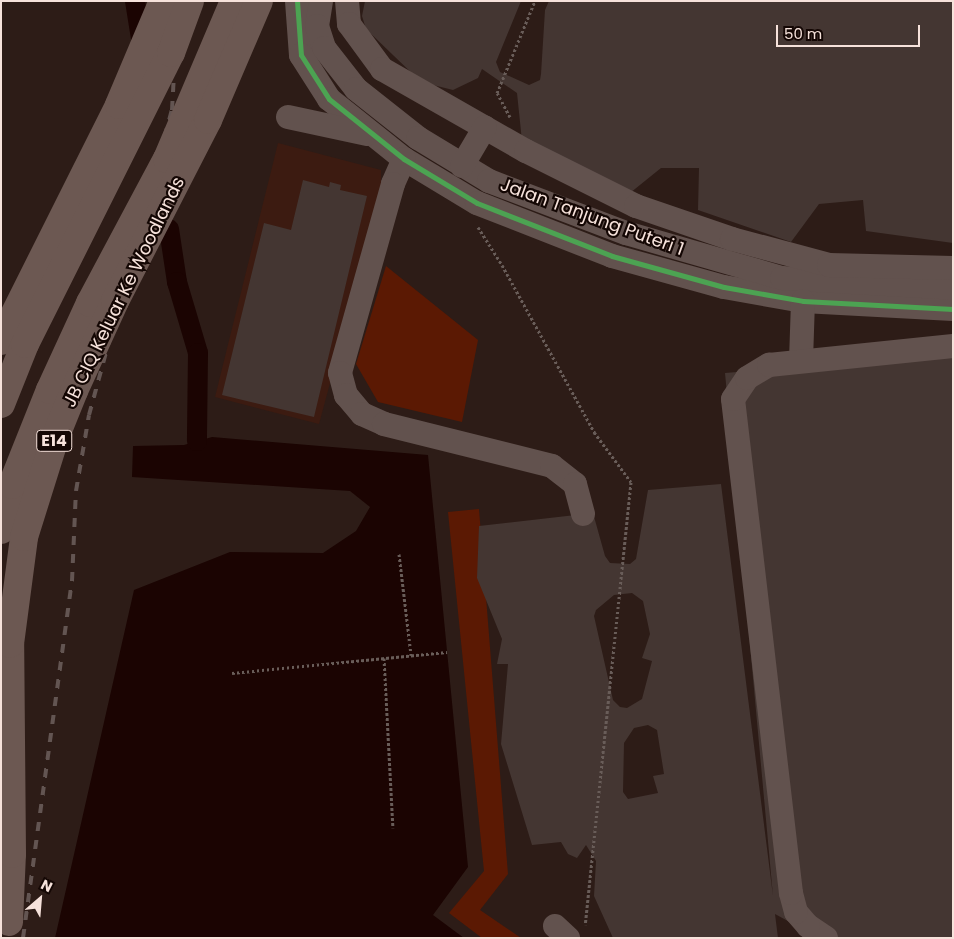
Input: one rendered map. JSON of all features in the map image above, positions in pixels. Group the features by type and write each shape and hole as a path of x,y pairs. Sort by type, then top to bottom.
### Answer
{"highway":[{"path":"1,341 119,105 164,1"},
{"path":"1,404 25,344 171,53 190,1"},
{"name":"E14","path":"1,530 12,485 50,390 90,303 167,159 234,1"},
{"name":"JB CIQ Keluar Ke Woodlands","path":"7,930 12,854 10,644 24,537 55,438 74,392 115,301 208,120 259,1"}],"street":[{"name":"Jalan Tanjung Puteri 1","path":"297,1 301,55 328,99 404,159 477,203 612,256 715,285 803,301 953,310"},
{"name":"Jalan Tanjung Puteri 1","path":"321,1 317,26 324,48 356,89 418,138 462,166 489,180 551,206 626,233 726,264 782,278 953,288"},
{"path":"347,1 349,24 382,69 485,127 636,206 735,231 829,264 953,268"},
{"path":"288,118 372,135"},
{"path":"462,166 485,127"},
{"path":"404,159 393,184 340,373 346,394 362,414 384,424 552,466 575,484 583,514"},
{"path":"544,230 551,206"},
{"path":"726,264 735,231"},
{"path":"801,361 803,301"},
{"path":"826,938 808,926 796,912 791,893 733,399 747,378 769,365 953,346"}],"path":[{"path":"515,126 497,93 535,1"},
{"path":"399,554 411,655"},
{"path":"232,674 447,652"},
{"path":"384,658 392,828"},
{"path":"569,931 590,865"}],"shaded area":[{"path":"278,143 381,170 381,194 319,424 215,397"},
{"path":"386,266 478,340 462,422 378,402 356,364"},
{"path":"212,437 428,455 468,867 433,915 464,938 55,938 134,590 230,552 323,553 356,531 370,507 350,491 132,477 133,446 184,445"},
{"path":"479,509 508,874 480,910 521,938 482,938 449,913 484,871 448,512"}],"building":[{"path":"365,1 521,1 496,62 500,72 529,85 540,80 545,10 549,1 953,1 953,243 866,231 863,200 819,204 791,242 698,210 699,168 661,168 630,193 522,141 517,93 482,69 478,78 453,90 421,82 366,29 362,16"},
{"path":"303,180 329,187 330,182 341,185 340,190 367,196 314,417 222,395 264,223 291,230"},
{"path":"953,354 953,938 819,938 775,914 778,938 613,938 594,896 596,861 586,845 577,858 568,854 561,842 532,845 501,744 508,664 497,664 502,639 477,578 479,526 593,513 605,556 610,563 630,564 636,559 648,490 721,484 773,896 725,373","holes":["632,593 643,601 650,634 642,658 652,661 642,699 627,708 620,707 613,700 594,616 596,610 614,595","648,725 657,730 664,774 653,776 658,793 628,799 623,792 624,743 634,728"]}],"waterway":[{"path":"135,1 143,51"},
{"path":"169,229 177,282 198,353 197,441"}],"railway":[{"path":"23,938 72,581 76,491 89,415 172,110 178,1"}],"cycle path":[{"path":"297,1 301,55 329,99 404,159 477,203 612,256 724,287 803,301 953,309"}]}
